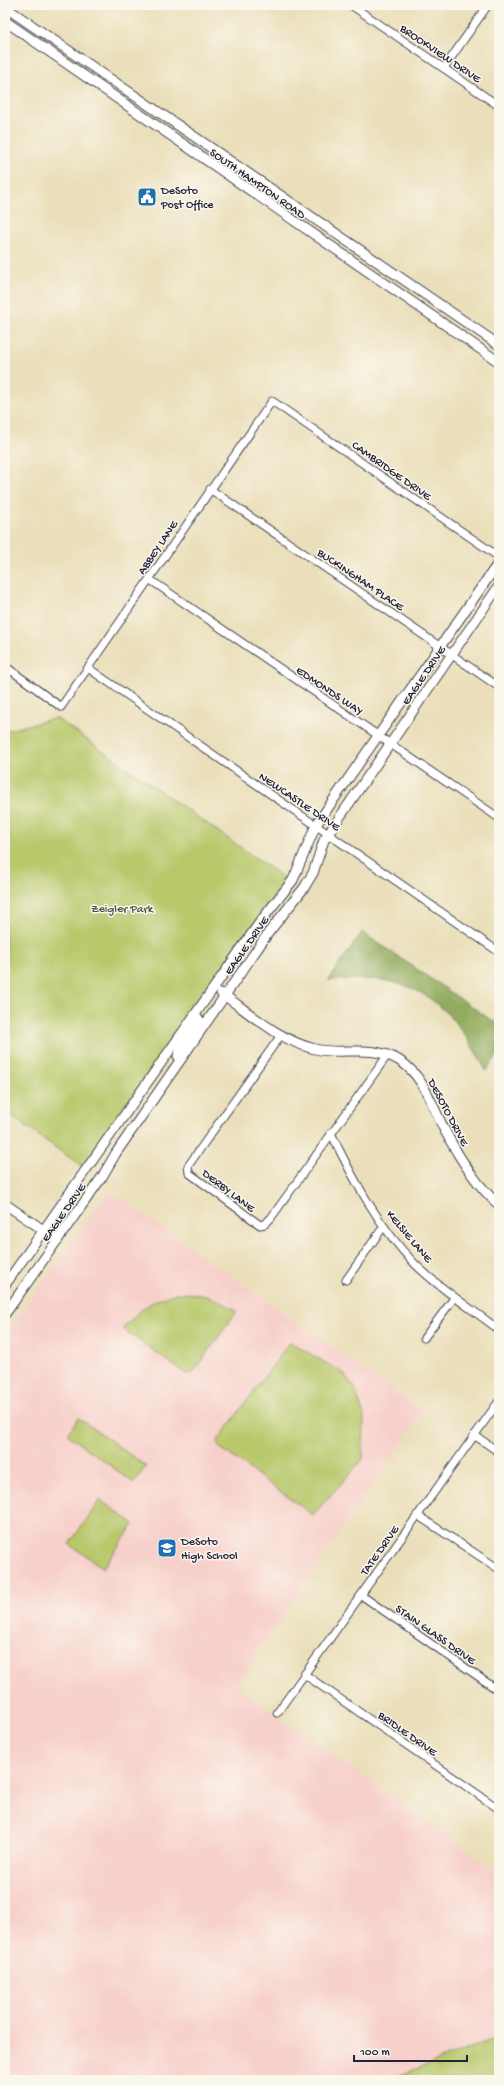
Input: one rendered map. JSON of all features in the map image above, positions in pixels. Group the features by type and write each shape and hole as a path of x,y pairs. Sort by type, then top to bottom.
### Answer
{"street":[{"path":"444,68 488,5"},
{"name":"BROOKVIEW DRIVE","path":"355,6 499,106"},
{"name":"SOUTH HAMPTON ROAD","path":"5,7 499,344"},
{"name":"SOUTH HAMPTON ROAD","path":"5,21 304,229 499,362"},
{"path":"84,77 92,67"},
{"path":"140,115 147,105"},
{"path":"246,188 253,177"},
{"path":"304,229 313,218"},
{"path":"441,323 449,310"},
{"name":"ABBEY LANE","path":"5,666 61,707 272,401"},
{"name":"CAMBRIDGE DRIVE","path":"272,401 499,557"},
{"name":"BUCKINGHAM PLACE","path":"210,489 499,687"},
{"name":"EAGLE DRIVE","path":"5,1285 194,1015 293,880 316,825 499,562"},
{"name":"EDMONDS WAY","path":"149,579 499,818"},
{"name":"EAGLE DRIVE","path":"5,1314 106,1172 116,1153 269,932 304,888 313,872 324,840 499,586"},
{"name":"NEWCASTLE DRIVE","path":"88,668 499,952"},
{"path":"293,880 304,888"},
{"name":"DESOTO DRIVE","path":"214,988 281,1035 295,1043 327,1052 364,1050 401,1061 423,1085 444,1129 461,1159 499,1205"},
{"path":"164,1084 184,1043 200,1021 194,1015"},
{"name":"DERBY LANE","path":"281,1035 188,1166 189,1174 250,1220 260,1225 265,1224 387,1056"},
{"name":"KELSIE LANE","path":"331,1133 354,1181 384,1226 415,1264 454,1298 499,1330"},
{"path":"92,1162 106,1172"},
{"path":"5,1204 58,1240"},
{"path":"346,1280 384,1226"},
{"path":"424,1338 454,1298"},
{"name":"TATE DRIVE","path":"277,1713 499,1400"},
{"path":"474,1435 499,1452"},
{"path":"417,1515 499,1569"},
{"name":"STAIN GLASS DRIVE","path":"361,1595 499,1691"},
{"name":"BRIDLE DRIVE","path":"304,1674 499,1810"}],"shaded area":[{"name":"DeSoto High School","path":"109,1190 423,1411 235,1686 499,1872 499,2037 398,2076 381,2080 5,2080 5,1335"}],"green space":[{"name":"Zeigler Park","path":"56,718 286,879 83,1167 5,1112 5,731"},
{"path":"362,932 499,1025 499,1053 486,1071 478,1055 458,1026 435,1002 421,993 405,986 380,980 328,980"},
{"path":"176,1293 201,1295 215,1299 237,1311 193,1373 186,1374 123,1329 146,1306"},
{"path":"290,1342 343,1373 355,1388 364,1416 363,1459 313,1515 219,1447 218,1440"},
{"path":"79,1418 146,1466 134,1483 67,1434"},
{"path":"100,1500 134,1524 103,1568 69,1544"},
{"path":"499,2037 499,2080 381,2080 398,2076"}],"place":[{"name":"DeSoto Post Office","path":"147,197"},
{"name":"DeSoto High School","path":"167,1548"}]}
